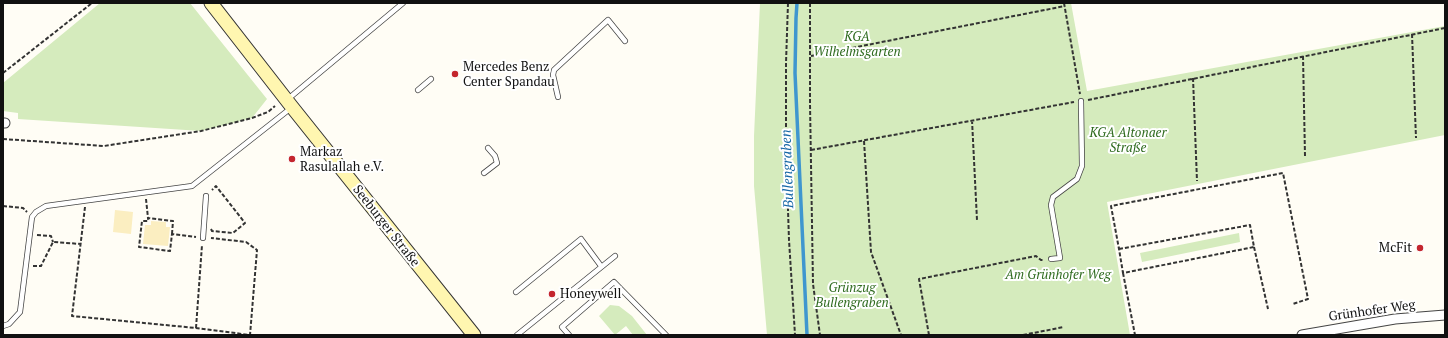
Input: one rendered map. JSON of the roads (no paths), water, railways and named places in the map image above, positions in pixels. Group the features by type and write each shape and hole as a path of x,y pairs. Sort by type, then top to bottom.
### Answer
{"street":[{"name":"Seeburger Straße","path":"211,3 284,104 474,335"},
{"name":"Grünhofer Weg","path":"1302,335 1395,319 1445,315"}],"lane":[{"path":"3,326 9,324 20,312 32,217 36,212 46,206 192,186 284,104 403,3"},
{"path":"558,97 553,75 554,70 608,20 625,41"},
{"path":"418,90 431,79"},
{"path":"1051,259 1060,258 1051,205 1053,197 1076,179 1082,166 1081,101"},
{"path":"484,173 497,163 495,156 488,148"},
{"path":"203,238 206,196"},
{"path":"516,292 581,239 601,266"},
{"path":"517,335 615,256"},
{"path":"569,335 562,327 614,282 666,335"}],"waterway":[{"name":"Bullengraben","path":"797,3 795,73 807,335"}],"place":[{"name":"Mercedes Benz Center Spandau","path":"455,74"},
{"name":"Markaz Rasulallah e.V.","path":"292,159"},
{"name":"McFit","path":"1420,248"},
{"name":"Honeywell","path":"552,294"}],"park label":[{"name":"KGA Wilhelmsgarten","path":"857,44"},
{"name":"KGA Altonaer Straße","path":"1128,140"},
{"name":"Am Grünhofer Weg","path":"1058,275"},
{"name":"Grünzug Bullengraben","path":"852,296"}]}
